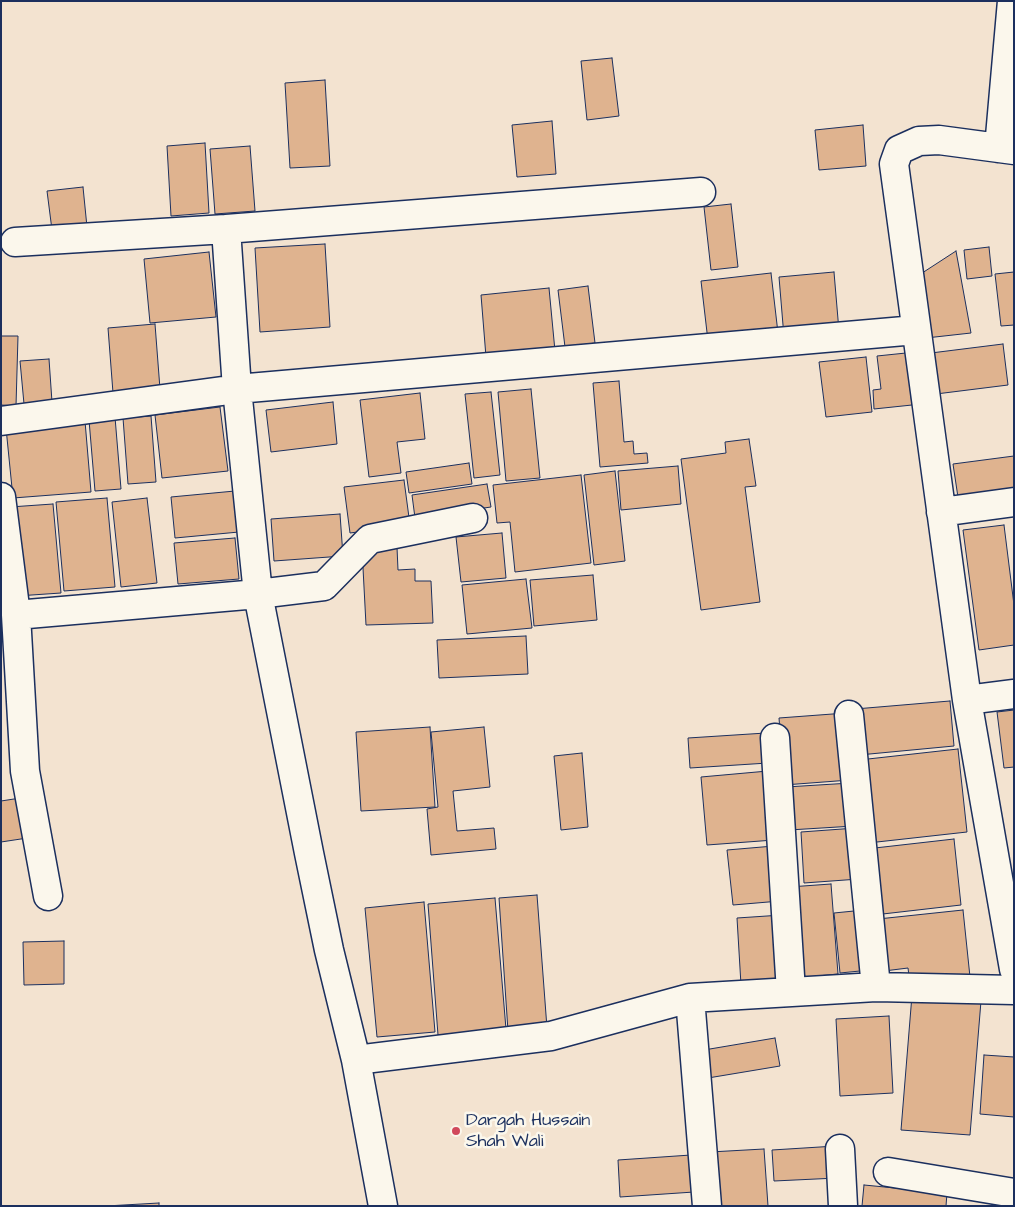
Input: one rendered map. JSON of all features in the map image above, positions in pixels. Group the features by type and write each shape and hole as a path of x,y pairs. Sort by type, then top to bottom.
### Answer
{"street":[{"path":"1012,1 1006,149 939,140 919,141 899,150 894,164 967,700 1014,969"},
{"path":"15,242 226,229 701,192"},
{"path":"226,229 237,389 258,594 329,950 356,1060 382,1206"},
{"path":"1,421 237,389 916,330"},
{"path":"1,497 16,615 25,771 48,896"},
{"path":"941,512 1014,502"},
{"path":"16,615 258,594 324,586 370,539 473,518"},
{"path":"967,700 1014,694"},
{"path":"849,715 876,987"},
{"path":"775,738 791,992"},
{"path":"356,1060 551,1036 690,998 876,987 1014,990"},
{"path":"690,998 708,1206"},
{"path":"840,1149 843,1206"},
{"path":"888,1172 1014,1193"}],"building":[{"path":"612,58 619,116 587,120 581,61"},
{"path":"325,80 330,166 290,168 285,83"},
{"path":"552,121 556,174 517,177 512,125"},
{"path":"863,125 866,166 819,170 815,130"},
{"path":"205,143 209,213 171,216 167,146"},
{"path":"250,146 255,211 215,214 210,149"},
{"path":"83,187 87,227 52,230 47,191"},
{"path":"731,204 738,267 711,270 704,207"},
{"path":"325,244 330,327 260,332 255,248"},
{"path":"989,247 992,276 967,279 964,250"},
{"path":"956,251 971,333 926,338 916,277"},
{"path":"209,252 216,317 150,323 144,259"},
{"path":"834,272 839,331 784,337 779,277"},
{"path":"1014,272 1014,325 1001,326 995,274"},
{"path":"771,273 778,333 708,341 701,281"},
{"path":"588,286 595,343 565,347 558,290"},
{"path":"549,288 555,351 486,357 481,295"},
{"path":"155,324 160,389 113,393 108,328"},
{"path":"1,336 18,336 16,406 1,405"},
{"path":"1003,344 1008,385 936,394 931,353"},
{"path":"906,353 912,405 874,409 873,390 881,389 877,356"},
{"path":"866,357 872,412 826,417 819,362"},
{"path":"49,359 52,402 24,404 20,361"},
{"path":"619,381 624,442 633,441 634,454 647,453 648,463 600,467 593,383"},
{"path":"531,389 540,478 506,481 498,392"},
{"path":"491,392 500,475 474,478 465,394"},
{"path":"420,393 425,439 397,442 401,473 369,477 360,400"},
{"path":"333,402 337,444 271,452 266,410"},
{"path":"220,407 228,471 162,478 155,415"},
{"path":"151,416 156,482 128,484 123,418"},
{"path":"115,417 121,489 95,491 89,420"},
{"path":"85,421 91,492 13,498 6,428"},
{"path":"749,439 756,486 745,487 760,602 701,610 681,459 726,453 725,442"},
{"path":"1014,456 1014,497 959,504 953,464"},
{"path":"469,463 472,484 409,493 406,472"},
{"path":"678,466 681,504 621,510 618,471"},
{"path":"615,471 625,561 594,565 584,475"},
{"path":"581,475 591,563 515,572 510,522 497,523 493,485"},
{"path":"404,480 410,525 350,533 344,487"},
{"path":"487,484 491,507 415,518 412,495"},
{"path":"235,491 239,532 175,538 171,497"},
{"path":"107,498 115,587 64,591 56,502"},
{"path":"147,498 157,583 121,587 112,502"},
{"path":"53,504 61,593 17,596 10,507"},
{"path":"340,514 343,556 274,561 271,519"},
{"path":"1004,525 1014,605 1014,645 979,650 963,530"},
{"path":"502,533 506,578 461,582 456,537"},
{"path":"235,538 239,579 178,584 174,543"},
{"path":"397,547 398,570 415,569 415,581 431,581 433,623 366,625 362,549"},
{"path":"593,575 597,620 534,626 530,580"},
{"path":"526,579 532,628 467,634 462,585"},
{"path":"526,636 528,674 439,678 437,640"},
{"path":"950,701 954,746 859,755 855,709"},
{"path":"1014,710 1014,767 1004,768 997,712"},
{"path":"846,713 850,780 784,785 779,718"},
{"path":"430,727 435,807 361,811 356,732"},
{"path":"484,727 490,787 453,791 457,831 494,828 496,849 431,855 427,809 438,807 431,732"},
{"path":"766,733 768,763 690,768 688,738"},
{"path":"958,749 967,832 868,843 859,760"},
{"path":"582,753 588,827 561,830 554,756"},
{"path":"768,771 774,840 707,845 701,777"},
{"path":"851,783 854,826 789,830 786,787"},
{"path":"27,797 34,837 1,842 1,801"},
{"path":"856,828 859,879 804,883 801,832"},
{"path":"954,839 961,905 874,915 866,849"},
{"path":"774,846 780,901 733,905 727,850"},
{"path":"831,884 838,974 797,978 789,887"},
{"path":"537,895 547,1028 508,1031 499,898"},
{"path":"495,898 506,1029 438,1035 428,904"},
{"path":"424,902 435,1032 377,1037 365,908"},
{"path":"864,910 870,970 840,973 834,913"},
{"path":"963,910 970,977 910,984 908,968 884,971 878,919"},
{"path":"782,915 785,983 741,985 737,918"},
{"path":"64,941 64,984 24,985 23,942"},
{"path":"912,995 981,1001 970,1135 901,1130"},
{"path":"889,1016 893,1093 840,1096 836,1019"},
{"path":"775,1038 780,1066 702,1079 698,1051"},
{"path":"984,1055 1014,1057 1014,1117 980,1114"},
{"path":"836,1146 837,1178 774,1181 772,1150"},
{"path":"764,1149 768,1206 715,1206 710,1152"},
{"path":"691,1155 694,1192 620,1197 618,1160"},
{"path":"864,1185 947,1193 946,1206 862,1206"},
{"path":"159,1203 159,1206 106,1206"}],"place":[{"name":"Dargah Hussain Shah Wali","path":"456,1131"}]}
